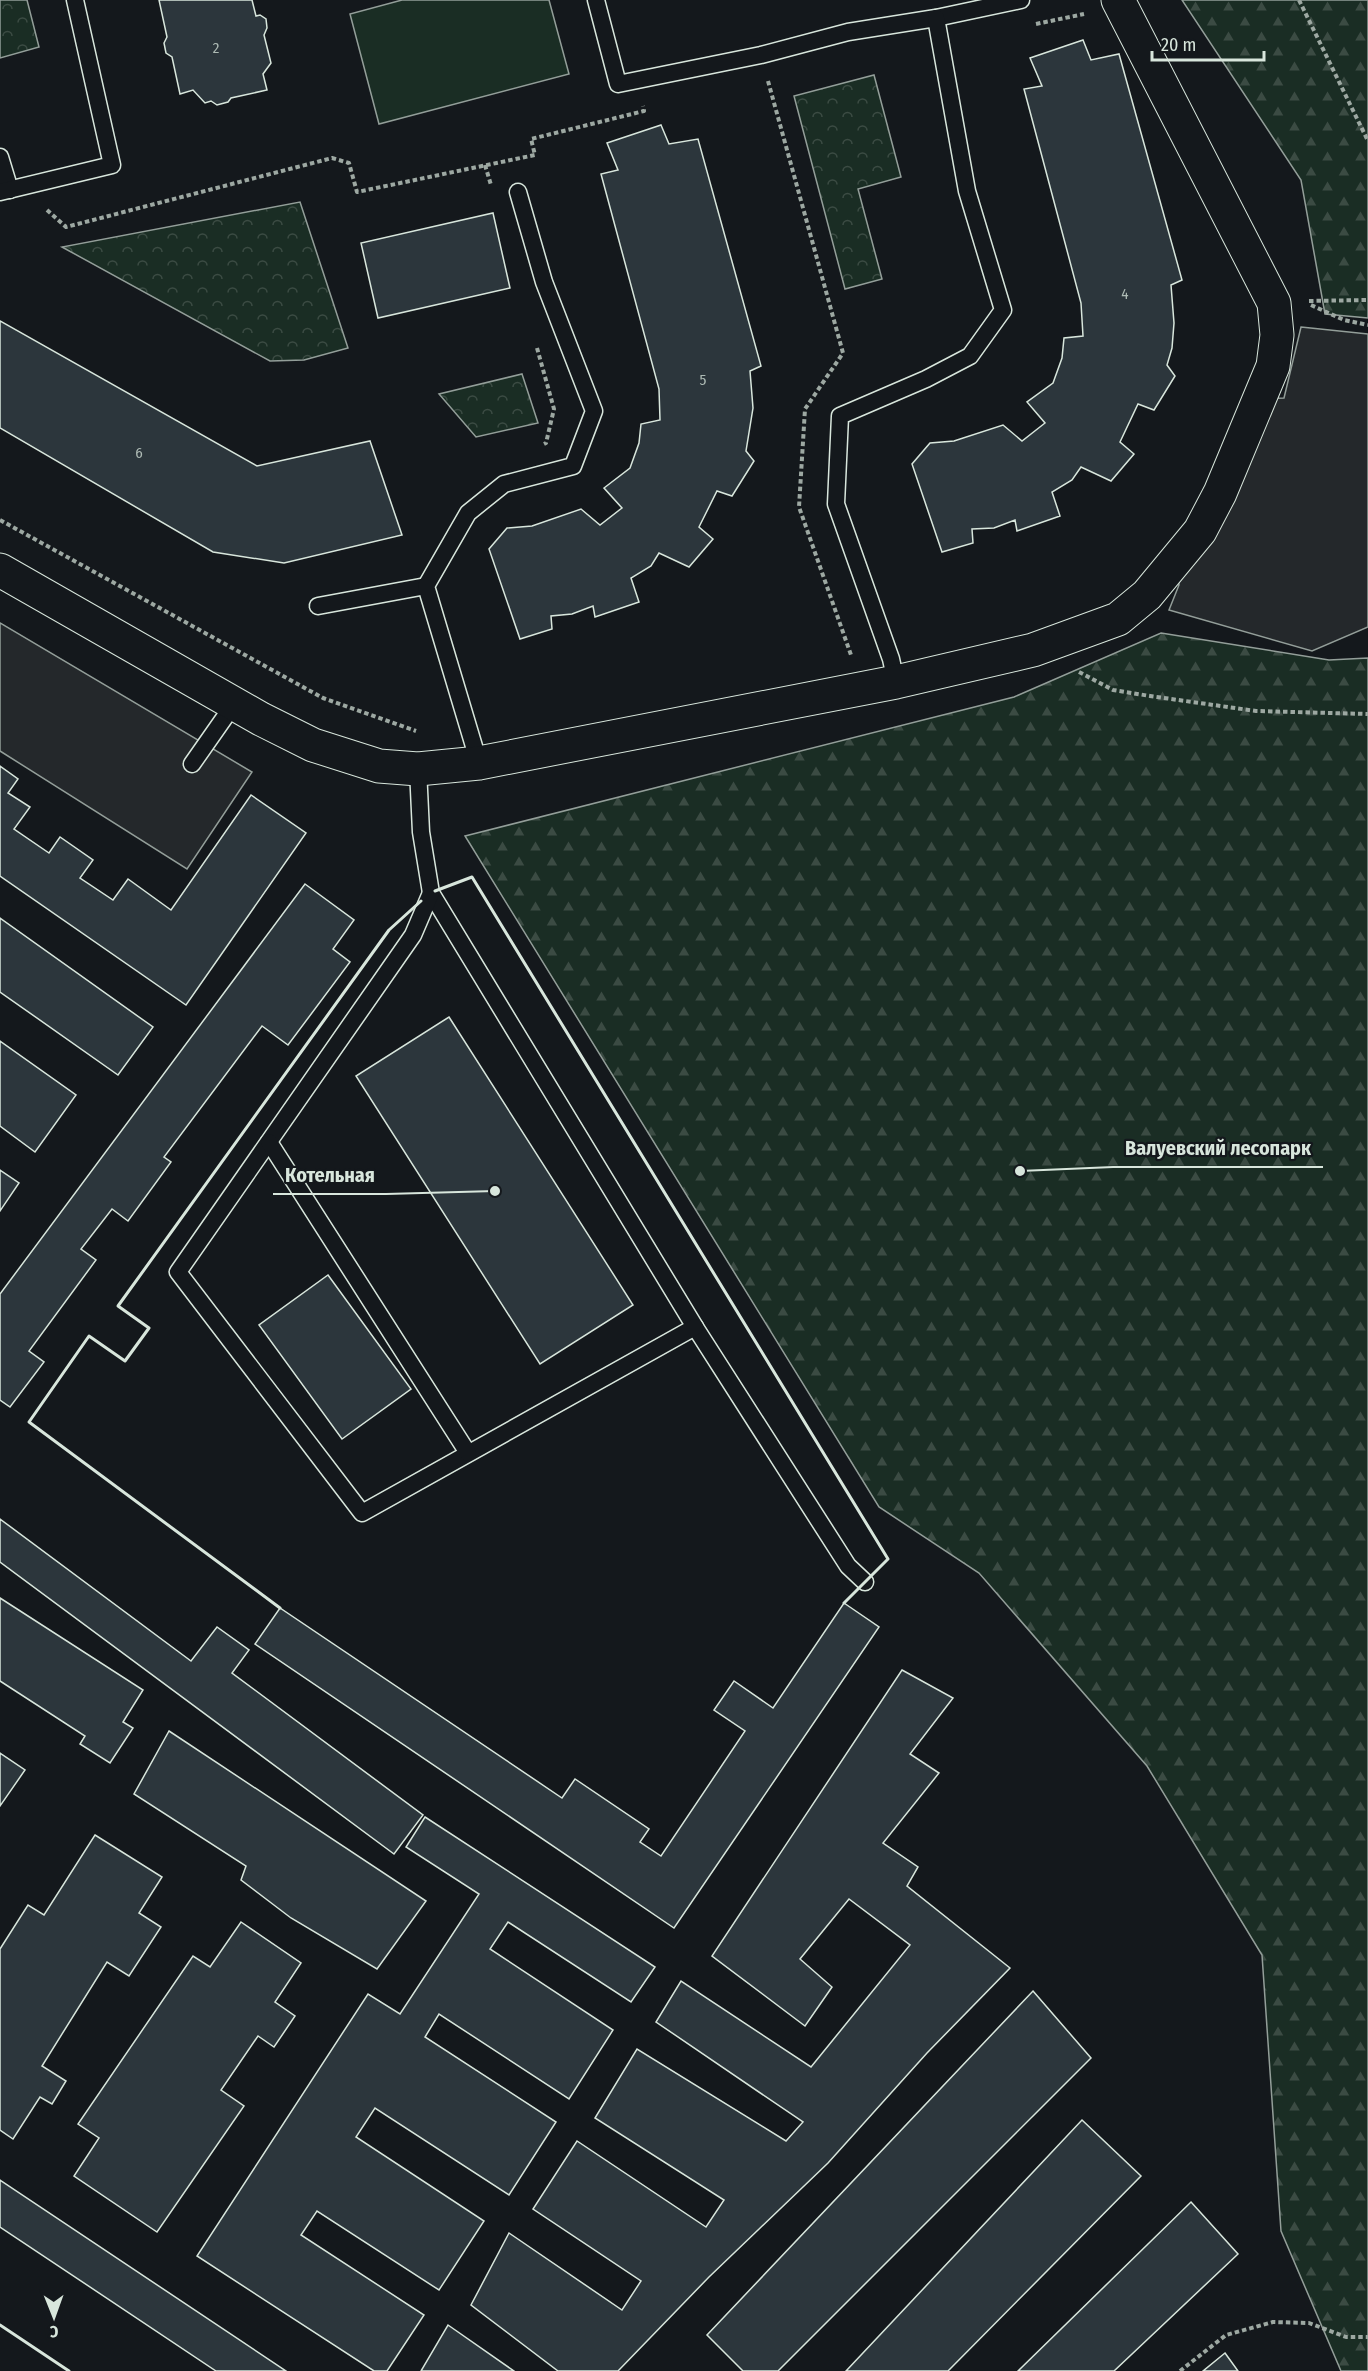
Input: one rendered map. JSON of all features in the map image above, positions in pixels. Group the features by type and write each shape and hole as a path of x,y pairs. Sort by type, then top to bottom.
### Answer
{"street":[{"path":"0,570 234,704 314,745 379,765 418,769 479,762 893,671 1033,650 1103,626 1132,609 1200,531 1220,493 1273,366 1278,335 1274,303 1118,0"}],"lane":[{"path":"0,156 5,191 112,165 75,0"},
{"path":"596,0 618,84 760,55 848,32 936,18 1021,0"},
{"path":"893,671 836,504 840,416 970,356 1003,310 967,191 936,18"},
{"path":"479,762 426,586 468,513 504,484 573,466 594,411 544,282 518,192"},
{"path":"318,606 426,586"},
{"path":"192,764 234,704"},
{"path":"418,769 421,832 431,893 695,1327 848,1566 865,1582"},
{"path":"431,893 414,935 178,1272 362,1513 695,1327"},
{"path":"269,1142 468,1453"}],"path":[{"path":"1299,0 1368,141"},
{"path":"1031,25 1088,14"},
{"path":"767,78 843,353 806,409 799,507 855,667 893,671"},
{"path":"44,208 66,227 332,158 349,163 357,192 535,155 531,139 645,111"},
{"path":"485,165 492,187"},
{"path":"1304,302 1344,320 1368,325"},
{"path":"535,342 554,409 546,443 535,447"},
{"path":"0,520 323,698 421,734"},
{"path":"1180,2371 1226,2335 1273,2322 1309,2323 1346,2337 1368,2337"}],"green space":[{"path":"0,0 27,0 39,47 0,58"},
{"path":"402,0 549,0 569,74 379,124 350,14"},
{"path":"1182,0 1368,0 1368,318 1325,314 1301,180"},
{"path":"874,75 901,177 858,189 882,279 845,289 794,96"},
{"path":"300,202 348,348 304,360 270,361 62,247"},
{"path":"522,374 538,423 476,437 439,394"},
{"path":"1161,633 1329,660 1368,658 1368,2371 1341,2371 1281,2231 1262,1955 1147,1766 979,1573 879,1507 465,836 1014,697"}],"shaded area":[{"path":"1301,327 1368,334 1368,627 1312,651 1169,610 1179,585 1176,561 1255,399 1284,398"},
{"path":"0,623 252,772 187,869 0,751"}],"building":[{"path":"159,0 252,0 256,16 260,15 266,19 267,28 264,35 271,63 263,74 267,90 231,98 228,102 217,105 211,101 205,103 193,90 180,94 172,57 166,53 164,43 167,37"},
{"path":"1083,40 1091,60 1119,54 1182,280 1171,285 1174,323 1172,348 1167,365 1175,376 1154,410 1138,404 1120,442 1134,454 1111,481 1081,467 1072,480 1052,492 1060,516 1017,531 1015,520 994,528 972,529 973,543 942,552 912,464 930,443 954,441 1003,425 1022,441 1045,423 1027,402 1053,383 1062,358 1064,338 1083,336 1081,303 1024,89 1042,86 1030,58"},
{"path":"661,125 669,144 698,139 761,366 750,371 753,408 746,451 754,461 732,496 717,491 699,527 713,539 689,567 659,553 651,566 631,578 639,602 595,617 593,606 572,614 551,616 552,629 520,639 489,549 507,528 532,526 581,509 600,525 622,508 604,488 630,468 639,443 641,424 660,420 659,389 601,174 618,170 607,143"},
{"path":"493,213 510,288 378,318 361,243"},
{"path":"0,321 257,466 370,441 402,535 284,563 213,552 0,428"},
{"path":"0,766 18,779 8,793 30,807 14,829 49,853 60,837 93,860 80,878 113,900 128,879 171,910 251,795 306,833 186,1005 0,876"},
{"path":"305,884 354,920 333,949 350,962 288,1045 262,1026 164,1157 171,1162 128,1221 112,1209 81,1249 96,1260 29,1351 44,1362 10,1407 0,1400 0,1294"},
{"path":"0,918 153,1027 118,1075 0,992"},
{"path":"449,1017 633,1305 540,1364 356,1076"},
{"path":"0,1041 76,1095 35,1152 0,1126"},
{"path":"0,1170 19,1183 0,1211"},
{"path":"328,1275 411,1389 342,1439 259,1325"},
{"path":"0,1519 191,1661 217,1627 249,1650 232,1673 423,1815 394,1854 0,1562"},
{"path":"0,1598 143,1690 123,1722 133,1728 110,1763 80,1744 85,1736 0,1681"},
{"path":"844,1603 879,1627 674,1928 255,1644 280,1608 562,1798 575,1779 649,1829 640,1842 661,1856 745,1731 714,1710 734,1681 773,1708"},
{"path":"902,1670 953,1698 910,1754 939,1773 883,1843 918,1867 907,1886 1010,1968 927,2053 828,2163 709,2277 618,2371 558,2371 471,2305 509,2233 622,2310 641,2281 533,2209 577,2141 706,2227 724,2200 595,2118 637,2049 786,2141 803,2122 656,2022 681,1981 811,2067 910,1945 849,1899 800,1959 832,1987 805,2026 712,1956"},
{"path":"169,1731 426,1901 377,1969 291,1918 241,1880 246,1866 134,1794"},
{"path":"0,1753 25,1770 0,1806"},
{"path":"425,1817 655,1967 631,2002 508,1922 490,1949 613,2030 569,2099 439,2014 425,2037 556,2122 509,2195 375,2108 356,2137 484,2221 439,2290 317,2211 301,2235 424,2315 387,2371 374,2371 197,2256 368,1994 400,2014 479,1894 406,1847"},
{"path":"95,1835 162,1877 139,1913 161,1927 129,1976 107,1962 42,2066 66,2081 52,2104 40,2097 13,2139 0,2130 0,1949 28,1905 44,1915"},
{"path":"241,1922 301,1963 275,2002 295,2016 274,2047 258,2036 221,2090 244,2106 157,2232 74,2176 99,2138 78,2124 193,1956 210,1967"},
{"path":"1033,1991 1091,2058 778,2371 743,2371 707,2335"},
{"path":"1082,2120 1141,2176 948,2371 846,2371"},
{"path":"0,2180 286,2371 216,2371 0,2227"},
{"path":"1191,2202 1238,2254 1114,2371 1018,2371"},
{"path":"448,2325 514,2371 421,2371"},
{"path":"1225,2353 1238,2371 1203,2371"}],"wall":[{"path":"435,891 472,877 888,1559 844,1603"},
{"path":"280,1608 29,1422 89,1336 125,1361 149,1328 118,1306 389,930 421,901"},
{"path":"0,2325 69,2371"}],"place":[{"name":"Валуевский лесопарк","path":"1020,1171"},
{"name":"Котельная","path":"495,1191"}]}
